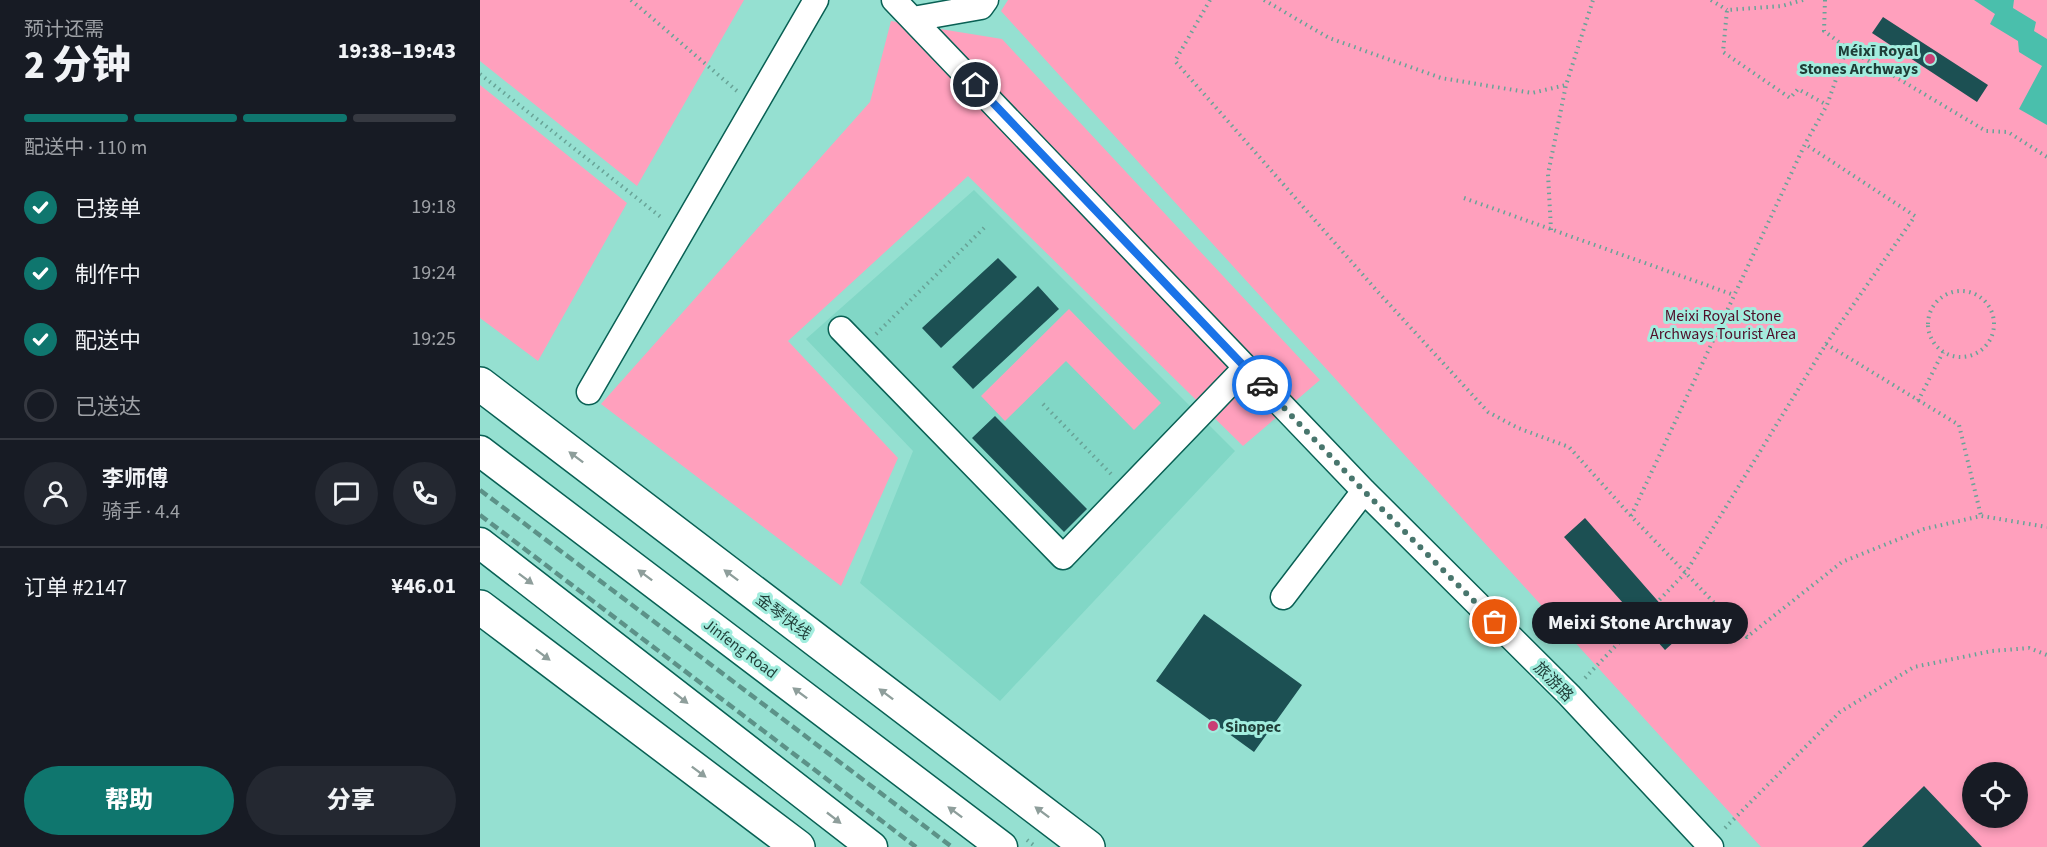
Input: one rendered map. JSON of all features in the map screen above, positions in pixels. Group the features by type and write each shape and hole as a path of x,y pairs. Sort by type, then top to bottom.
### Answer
{"highway":[{"name":"金琴快线","path":"480,384 1088,847"},
{"path":"480,607 798,847"}],"main road":[{"name":"Jinfeng Road","path":"480,451 1002,847"},
{"path":"480,543 872,847"}],"street":[{"path":"589,392 816,0"},
{"name":"旅游路","path":"894,0 1364,491 1569,695 1709,846"},
{"path":"913,19 981,8 986,0"},
{"path":"841,329 1063,557 1245,368"},
{"path":"1283,597 1364,491"}],"path":[{"path":"631,0 755,106"},
{"path":"1210,0 1176,61 1378,292 1488,412 1518,428 1569,447 1631,516 1747,637 1842,562 1924,529 1982,516 2047,527"},
{"path":"1264,0 1329,38 1441,78 1532,93 1566,85"},
{"path":"1551,230 1548,174 1566,85 1593,0"},
{"path":"1711,0 1727,10 1782,6 1803,0"},
{"path":"1825,0 1824,31 1847,48 1986,131 2008,132 2047,157"},
{"path":"1727,10 1723,52 1790,98 1798,89 1827,105"},
{"path":"1631,516 1805,144 1827,105 1847,48"},
{"path":"480,74 681,234"},
{"path":"1569,695 1686,572 1826,344 1915,216 1805,144"},
{"path":"1464,198 1734,295"},
{"path":"860,349 985,227"},
{"path":"1965,291 1975,294 1984,300 1994,319 1990,340 1974,354 1964,357 1943,352 1935,345 1930,335 1928,324 1930,313 1944,297 1954,292 1965,291"},
{"path":"1826,344 1959,425 1982,516"},
{"path":"1918,401 1943,352"},
{"path":"1044,404 1127,491"},
{"path":"1709,846 1840,712 1914,667 1992,651 2029,648 2047,656"}],"shaded area":[{"path":"1974,0 2014,0 2013,8 2036,22 2034,31 2047,39 2047,125 2019,109 2042,66 2019,52 2018,41 1990,24 1995,14"},
{"path":"974,190 1235,451 1000,701 860,583 913,451 806,339"}],"green space":[{"path":"480,0 744,0 637,186 480,61"},
{"name":"Meixi Royal Stone Archways Tourist Area","path":"1008,0 2047,0 2047,847 1761,847 1001,11"},
{"path":"891,21 1002,39 1320,380 1243,446 968,176 788,341 898,458 841,586 601,404 870,102"},
{"path":"480,85 627,203 538,361 480,318"},
{"path":"1069,309 1161,403 1134,430 1066,361 1005,421 981,396"}],"building":[{"name":"Méixī Royal Stones Archways","path":"1883,17 1988,85 1977,102 1872,33"},
{"path":"998,258 1017,277 941,348 922,328"},
{"path":"1038,286 1059,309 973,389 952,367"},
{"path":"995,416 1087,509 1064,532 972,438"},
{"path":"1585,518 1685,632 1665,650 1564,537"},
{"path":"1204,614 1302,685 1254,752 1156,681"},
{"path":"1924,786 1982,847 1862,847"}],"railway":[{"path":"480,490 952,847"},
{"path":"480,515 916,847"}],"way so far":[{"path":"1262,385 1495,622"}],"place":[{"name":"Méixī Royal Stones Archways","path":"1930,59"},
{"name":"Meixi Stone Archway","path":"1495,622"},
{"name":"Sinopec","path":"1213,726"}],"route":[{"path":"976,85 1262,385"}]}
